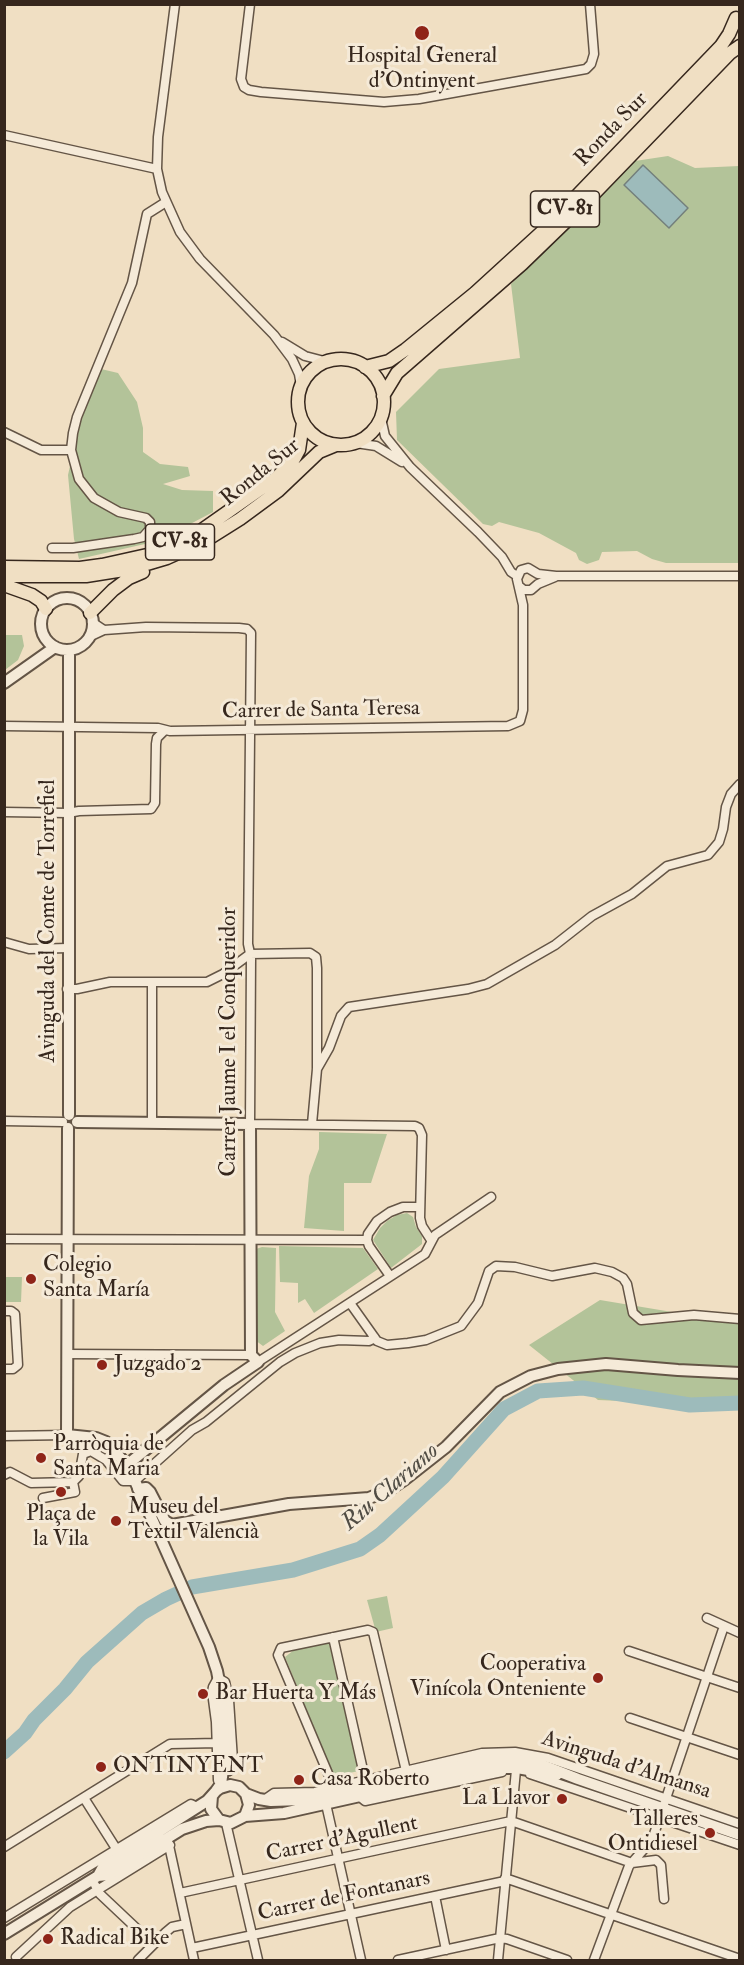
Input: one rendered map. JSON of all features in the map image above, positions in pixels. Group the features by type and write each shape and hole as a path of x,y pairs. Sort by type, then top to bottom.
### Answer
{"main road":[{"name":"CV-81","path":"733,4 738,21"},
{"name":"Ronda Sur","path":"365,367 389,361 405,350 475,293 544,230 721,46 738,21"},
{"name":"Ronda Sur","path":"383,396 396,373 522,264 585,203 729,54 740,46"},
{"name":"CV-81","path":"328,362 347,360 365,367"},
{"path":"301,386 317,367 328,362"},
{"path":"365,367 380,384 383,396"},
{"name":"CV-81","path":"301,386 298,405 303,423"},
{"name":"CV-81","path":"381,418 384,407 383,396"},
{"path":"356,442 371,433 381,418"},
{"name":"Ronda Sur","path":"4,567 80,568 147,555 174,545 232,510 284,471 299,450 303,423"},
{"path":"303,423 318,437 336,445"},
{"name":"CV-81","path":"336,445 356,442"},
{"name":"Ronda Sur","path":"4,576 86,576 130,569 167,558 205,541 267,500 320,452 336,445"},
{"path":"91,618 113,590 129,578 166,563 205,541"},
{"path":"4,585 32,595 41,601 46,609"}],"street":[{"path":"175,4 159,122 157,169 162,192 180,232 200,259 274,335 292,359 299,374 301,386"},
{"path":"250,4 241,79 244,87 261,92 384,102 419,99 586,69 591,64 594,54 590,4"},
{"path":"4,135 157,169"},
{"path":"52,548 73,548 134,539 147,535 150,527 150,522 146,518 119,512 94,498 79,478 71,450 80,408 132,283 147,214 166,201"},
{"path":"274,335 305,356 328,362"},
{"path":"381,418 386,436 410,467 502,557 511,572 519,573 528,568 538,574 556,576 740,576"},
{"path":"4,432 41,450 71,450"},
{"path":"356,442 376,446 410,467"},
{"path":"519,573 519,586 524,590 556,576"},
{"path":"535,587 538,574"},
{"name":"Carrer de Santa Teresa","path":"4,726 158,728 165,730 508,726 516,724 524,710 523,605 519,586"},
{"name":"Carrer de Santa Teresa","path":"523,605 535,587"},
{"path":"4,682 50,648 73,649 89,637 104,630 78,601 60,599 46,609 43,615 41,628 50,648"},
{"path":"89,637 92,631 91,618"},
{"name":"Carrer Jaume I el Conqueridor","path":"104,630 146,627 247,629 251,633 248,944 250,954 250,1240 254,1358"},
{"name":"Avinguda del Comte de Torrefiel","path":"67,1435 69,662 73,649"},
{"path":"4,812 68,813 148,810 155,803 157,738 165,730"},
{"path":"316,1069 329,1048 341,1016 349,1006 458,991 487,984 545,951 592,916 632,894 667,866 708,855 719,842 726,807 731,794 740,784"},
{"path":"4,942 29,949 68,948"},
{"path":"67,989 110,982 211,981 250,954 310,953 317,960 316,1069 312,1124"},
{"path":"152,982 152,1122"},
{"path":"4,1121 415,1126 419,1128 422,1135 420,1207 422,1226 431,1240"},
{"path":"127,1465 254,1358 350,1303 424,1254 429,1249 435,1235 491,1197"},
{"path":"390,1276 367,1240 374,1226 385,1215 397,1209 420,1207"},
{"path":"4,1239 367,1240"},
{"path":"350,1303 377,1341 387,1345 408,1343 426,1340 459,1328 477,1303 489,1271 500,1265 552,1276 595,1268 612,1272 625,1281 633,1313 641,1320 694,1315 740,1319"},
{"path":"4,1311 11,1311 15,1314 18,1365 13,1369 4,1369"},
{"path":"137,1485 192,1430 206,1422 275,1364 320,1343 339,1340 369,1341 375,1338"},
{"path":"67,1354 254,1358"},
{"path":"4,1475 10,1472 28,1482 73,1482 79,1476 83,1454 91,1451 106,1460 123,1480 146,1488 165,1521 171,1525 289,1504 369,1498 389,1490 404,1480 446,1447 500,1392 531,1376 558,1369 606,1364 740,1373"},
{"path":"4,1436 67,1435 104,1440 113,1447 127,1465 209,1647 221,1692 225,1756 235,1786 246,1794 249,1805 245,1816 237,1822 194,1824 169,1842 4,1934"},
{"path":"40,1483 44,1501 75,1492 73,1482"},
{"path":"708,1618 740,1633"},
{"path":"594,1960 632,1863 652,1840 724,1626"},
{"path":"264,1800 274,1793 335,1790 278,1655 281,1648 368,1630 373,1632 406,1774 404,1782 372,1790 362,1796"},
{"path":"333,1637 365,1779"},
{"path":"629,1651 740,1688"},
{"path":"217,1674 212,1692 218,1778 211,1809 222,1821 240,1880 258,1960"},
{"path":"217,1674 225,1682 229,1700 233,1760 229,1771"},
{"path":"630,1718 740,1755"},
{"path":"4,1846 170,1744 217,1743"},
{"name":"Avinguda d'Almansa","path":"246,1794 264,1800 302,1800 365,1779 483,1761 506,1752 536,1755 577,1775"},
{"path":"16,1958 95,1882 103,1867 207,1801 221,1784 225,1756"},
{"path":"493,1756 511,1763 516,1770 498,1960"},
{"name":"Avinguda d'Almansa","path":"493,1756 537,1763 577,1775 740,1835"},
{"name":"Avinguda d'Almansa","path":"245,1816 278,1814 485,1768 577,1775"},
{"name":"Avinguda d'Almansa","path":"516,1770 663,1808 740,1824"},
{"name":"Avinguda d'Almansa","path":"335,1790 406,1774"},
{"path":"216,1791 225,1786 235,1786"},
{"path":"84,1798 117,1850"},
{"path":"4,1918 191,1804 197,1807"},
{"path":"326,1804 361,1960"},
{"name":"Avinguda d'Almansa","path":"663,1808 740,1845"},
{"path":"511,1821 632,1863 653,1860 659,1863 664,1899"},
{"name":"Carrer d'Agullent","path":"180,1893 511,1821"},
{"path":"169,1842 194,1960"},
{"path":"505,1880 740,1959"},
{"name":"Carrer de Fontanars","path":"192,1948 505,1880"},
{"path":"95,1882 153,1944"},
{"path":"435,1896 446,1950"},
{"path":"138,1960 172,1928 186,1924"},
{"path":"398,1960 500,1938 567,1960"}],"green space":[{"path":"668,156 695,168 739,166 739,563 666,563 637,551 602,552 599,560 587,564 579,560 576,553 539,533 499,522 492,526 483,524 397,440 396,412 439,369 520,358 511,284 635,161"},
{"path":"101,369 118,373 137,402 143,428 143,452 160,464 188,467 190,476 163,484 182,490 213,491 213,512 158,541 79,559 74,539 68,475 79,426"},
{"path":"4,635 22,635 24,646 18,660 5,670"},
{"path":"319,1132 387,1134 371,1183 344,1183 344,1231 304,1228 309,1176 319,1149"},
{"path":"407,1213 413,1217 422,1236 422,1244 391,1268 373,1240 387,1221 397,1215"},
{"path":"279,1246 363,1248 378,1269 314,1313 305,1299 298,1303 298,1283 280,1282"},
{"path":"276,1248 275,1312 285,1331 263,1346 255,1340 256,1249"},
{"path":"5,1277 22,1277 21,1302 5,1302"},
{"path":"600,1300 739,1322 739,1406 598,1400 529,1345"},
{"path":"387,1596 393,1628 376,1632 367,1600"},
{"path":"329,1643 359,1771 334,1776 285,1657 294,1650"}],"water":[{"path":"643,165 688,208 669,228 624,185"}],"waterway":[{"name":"Riu Clariano","path":"4,1752 25,1733 87,1662 142,1613 192,1587 293,1570 360,1549 380,1535 443,1477 504,1409 538,1391 583,1388 690,1405 740,1403"}],"place":[{"name":"Hospital General d'Ontinyent","path":"422,33"},
{"name":"Colegio Santa María","path":"31,1279"},
{"name":"Juzgado 2","path":"102,1365"},
{"name":"Parròquia de Santa Maria","path":"41,1458"},
{"name":"Plaça de la Vila","path":"61,1492"},
{"name":"Museu del Tèxtil Valencià","path":"116,1521"},
{"name":"Cooperativa Vinícola Onteniente","path":"598,1678"},
{"name":"Bar Huerta Y Más","path":"203,1694"},
{"name":"ONTINYENT","path":"101,1767"},
{"name":"Casa Roberto","path":"299,1780"},
{"name":"La Llavor","path":"562,1799"},
{"name":"Talleres Ontidiesel","path":"710,1833"},
{"name":"Radical Bike","path":"48,1939"}]}
